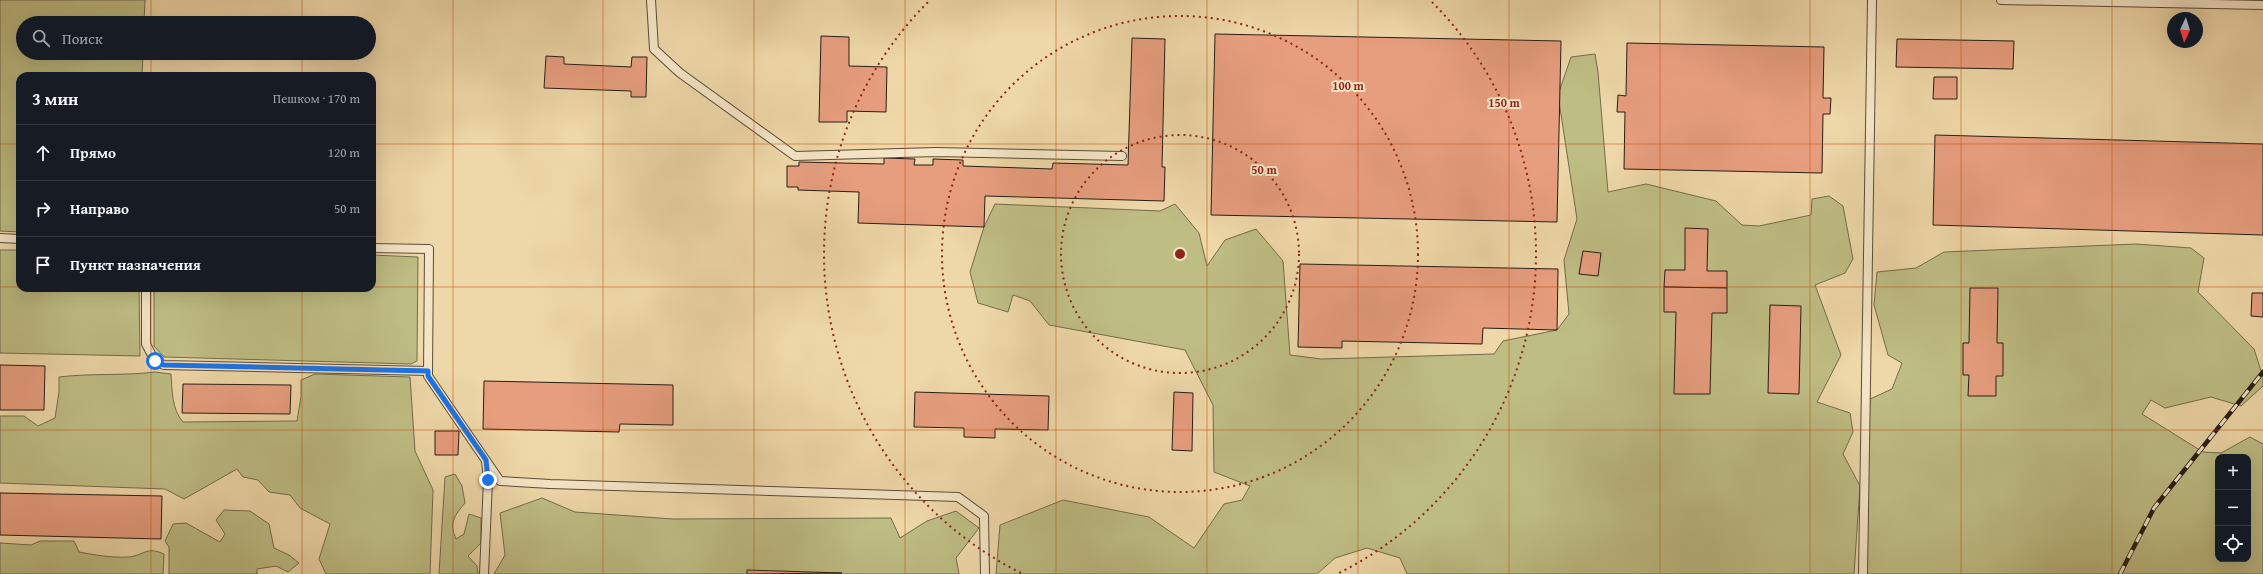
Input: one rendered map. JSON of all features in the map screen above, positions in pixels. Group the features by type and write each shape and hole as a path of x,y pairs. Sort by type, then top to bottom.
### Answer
{"lane":[{"path":"651,0 654,49 680,73 795,156 936,152 1122,156"},
{"path":"1863,574 1872,0"},
{"path":"2001,0 2263,5"},
{"path":"0,238 16,239"},
{"path":"376,248 429,249 428,376 500,481 550,484 958,497 984,516 985,574"},
{"path":"146,292 146,344 155,361 164,365 428,371"},
{"path":"484,574 488,480 486,460"}],"shaded area":[{"path":"0,0 145,0 144,16 16,16 16,60 143,60 142,72 16,72 16,232 0,231"},
{"path":"1595,54 1598,72 1608,192 1646,184 1716,201 1742,225 1759,226 1811,215 1812,199 1829,196 1843,206 1853,259 1845,273 1815,285 1841,355 1817,402 1850,413 1853,432 1843,454 1860,486 1854,574 1407,574 1400,558 1367,548 1335,558 1317,574 996,574 1000,525 1063,500 1149,517 1194,548 1224,504 1242,500 1250,486 1214,472 1213,405 1185,350 1049,325 1030,301 1013,295 1008,312 978,303 970,272 984,227 995,204 1160,211 1175,204 1199,233 1207,266 1225,240 1256,229 1283,261 1290,355 1321,359 1494,354 1503,341 1557,330 1569,314 1564,260 1577,219 1558,95 1571,57"},
{"path":"2136,244 2191,248 2204,258 2198,292 2254,349 2263,377 2263,386 2241,406 2211,397 2165,408 2151,400 2142,414 2203,452 2221,453 2250,437 2263,444 2263,574 1862,574 1870,399 1892,389 1902,363 1888,355 1874,305 1877,272 1916,268 1944,252"},
{"path":"0,250 16,250 16,292 139,292 140,356 0,353"},
{"path":"376,255 418,257 417,361 411,364 164,357 154,346 154,292 376,292"},
{"path":"155,372 171,374 172,393 175,406 179,417 183,422 297,421 301,397 301,380 315,374 410,377 415,451 433,490 430,574 326,574 319,559 330,524 300,508 290,495 269,492 258,480 243,477 237,469 184,499 165,489 0,483 0,416 24,416 38,426 55,418 59,392 59,377"},
{"path":"455,474 462,486 465,503 455,516 453,524 456,539 464,534 469,514 481,518 481,543 468,556 477,566 478,574 439,574 445,477"},
{"path":"542,498 575,512 673,519 891,518 900,538 927,521 956,511 979,528 956,558 959,574 494,574 505,555 500,513"},
{"path":"224,510 250,511 269,524 274,548 289,555 299,563 288,572 276,566 257,569 257,574 169,574 169,547 165,541 173,524 186,523 220,542 225,534 216,520"},
{"path":"40,541 74,541 79,552 110,557 129,557 149,551 158,552 164,554 163,574 0,574 0,543 31,545"}],"building":[{"path":"1215,34 1561,41 1557,222 1211,215"},
{"path":"821,36 849,37 849,66 887,67 886,112 847,111 847,122 819,122"},
{"path":"1132,38 1165,39 1162,167 1165,167 1164,201 985,196 984,227 858,223 859,192 798,190 798,187 787,187 787,166 799,166 799,162 884,164 884,158 915,159 914,165 933,165 933,159 963,160 963,166 1052,169 1053,163 1128,165"},
{"path":"1897,39 2014,41 2013,69 1896,67"},
{"path":"1627,43 1824,47 1823,98 1831,98 1830,114 1823,114 1822,173 1624,169 1625,112 1617,112 1618,95 1626,96"},
{"path":"546,56 564,57 564,64 631,67 632,57 647,57 646,97 631,97 631,91 544,88"},
{"path":"1934,77 1957,77 1957,99 1933,99"},
{"path":"1935,135 2263,144 2263,235 1933,225"},
{"path":"1685,228 1708,229 1707,271 1727,271 1727,288 1664,287 1665,270 1685,270"},
{"path":"1583,251 1601,253 1598,276 1579,274"},
{"path":"1300,264 1558,269 1557,330 1483,328 1482,344 1342,341 1342,348 1298,347"},
{"path":"1664,287 1727,288 1727,313 1712,313 1710,394 1674,394 1676,312 1664,312"},
{"path":"1970,288 1998,288 1997,343 2003,343 2003,376 1996,376 1996,396 1968,396 1969,375 1963,375 1963,343 1969,343"},
{"path":"2252,293 2263,293 2263,317 2251,316"},
{"path":"1770,305 1801,306 1799,394 1768,393"},
{"path":"0,365 45,366 44,410 0,410"},
{"path":"484,381 673,385 673,425 620,424 619,432 483,429"},
{"path":"183,384 291,385 290,414 182,413"},
{"path":"915,392 1049,396 1048,430 995,429 995,438 964,437 964,428 914,427"},
{"path":"1174,392 1193,393 1192,451 1172,450"},
{"path":"435,431 459,431 458,455 435,455"},
{"path":"0,493 162,496 161,539 0,535"},
{"path":"747,570 842,573 747,574"}],"railway":[{"path":"2120,574 2154,508 2263,372"}],"route":[{"path":"155,361 164,365 428,371 428,376 486,460 488,480"}]}
